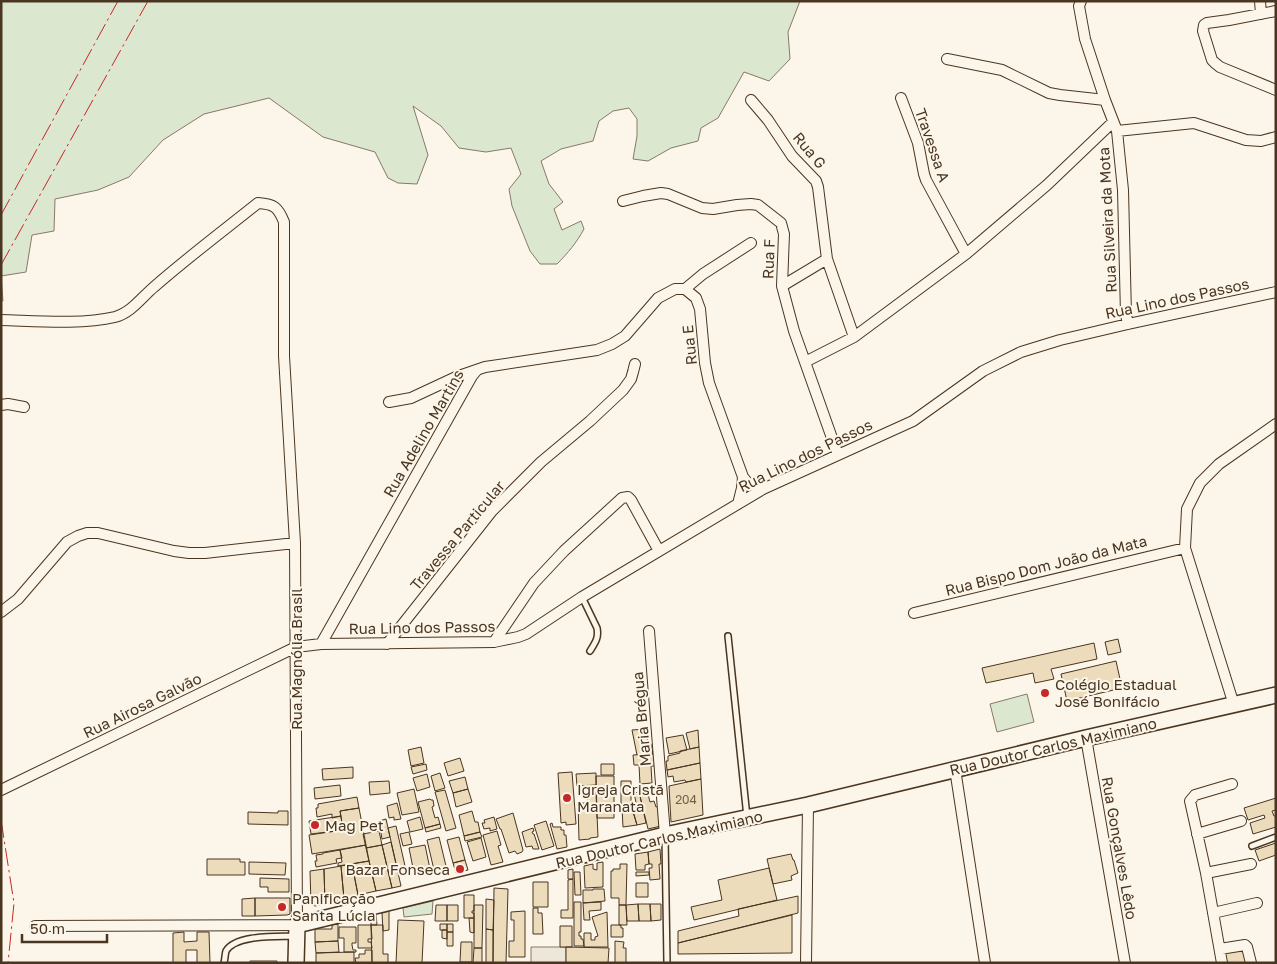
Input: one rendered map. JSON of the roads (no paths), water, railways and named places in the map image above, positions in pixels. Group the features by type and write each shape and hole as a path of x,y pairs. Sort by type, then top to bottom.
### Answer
{"main road":[{"name":"Rua Doutor Carlos Maximiano","path":"296,930 665,835 748,819 1086,738 1276,695"},
{"name":"Rua Magnólia Brasil","path":"296,930 296,963"}],"street":[{"name":"Rua Silveira da Mota","path":"1081,1 1078,6 1085,39 1115,127 1122,190 1126,315 1128,324"},
{"path":"1260,1 1261,14"},
{"path":"1276,11 1208,23 1204,25 1203,31 1212,60 1220,67 1276,90"},
{"path":"947,59 1002,70 1049,93 1105,100"},
{"name":"Travessa A","path":"901,98 918,143 926,180 966,254"},
{"name":"Rua G","path":"751,100 768,120 792,156 816,182 827,259 854,337"},
{"path":"805,362 854,337 966,254 1115,127 1194,123 1246,140 1261,141 1276,137"},
{"name":"Rua F","path":"623,201 662,193 702,208 713,209 737,204 751,204 758,206 781,223 784,234 782,286 794,330 838,455"},
{"name":"Rua Magnólia Brasil","path":"1,320 64,322 117,316 135,306 153,288 258,203 275,207 281,213 284,222 284,356 295,543 296,930"},
{"path":"685,289 703,274 751,243"},
{"path":"782,286 827,259"},
{"name":"Rua Adelino Martins","path":"321,644 472,376 478,370 485,367 597,350 612,344 624,336 658,298 674,289 685,289"},
{"name":"Rua E","path":"685,289 696,298 700,309 709,383 743,477"},
{"name":"Rua Lino dos Passos","path":"296,647 321,644 494,642 518,638 582,596 763,489 913,421 983,371 1021,352 1060,340 1128,324 1276,292"},
{"name":"Travessa Particular","path":"387,644 492,512 541,462 590,421 623,390 631,379 635,364"},
{"path":"389,402 411,398 456,377 478,370"},
{"path":"1,405 8,404 24,407"},
{"path":"1234,705 1185,548 1187,509 1200,483 1219,464 1276,424"},
{"path":"743,477 748,483 763,489"},
{"path":"738,504 743,477"},
{"path":"494,642 534,583 564,551 622,498 628,497 632,500 659,552"},
{"path":"1,612 18,599 67,542 88,533 98,533 189,553 295,543"},
{"name":"Rua Bispo Dom João da Mata","path":"914,612 1185,548"},
{"name":"Maria Brégua","path":"649,631 665,835"},
{"name":"Rua Airosa Galvão","path":"1,790 296,647"},
{"name":"Rua Gonçalves Lêdo","path":"1086,738 1125,963"},
{"path":"956,769 985,963"},
{"path":"1222,963 1206,873 1190,801 1195,796 1232,784"},
{"path":"806,963 808,805"},
{"path":"1197,834 1241,820"},
{"path":"1206,873 1251,864"},
{"path":"1213,913 1257,903"},
{"name":"Rua Doutor Carlos Maximiano","path":"36,926 296,930"},
{"path":"1220,949 1245,945 1251,963"}],"lane":[{"path":"582,596 598,633 598,638 590,651"},
{"path":"728,636 748,819"},
{"path":"665,835 667,963"},
{"path":"1252,846 1276,837"},
{"path":"224,963 226,951 234,943 296,930"}],"place":[{"name":"Colégio Estadual José Bonifácio","path":"1045,693"},
{"name":"Igreja Cristã Maranata","path":"567,798"},
{"name":"Mag Pet","path":"315,825"},
{"name":"Bazar Fonseca","path":"460,869"},
{"name":"Panificação Santa Lúcia","path":"282,907"}]}
